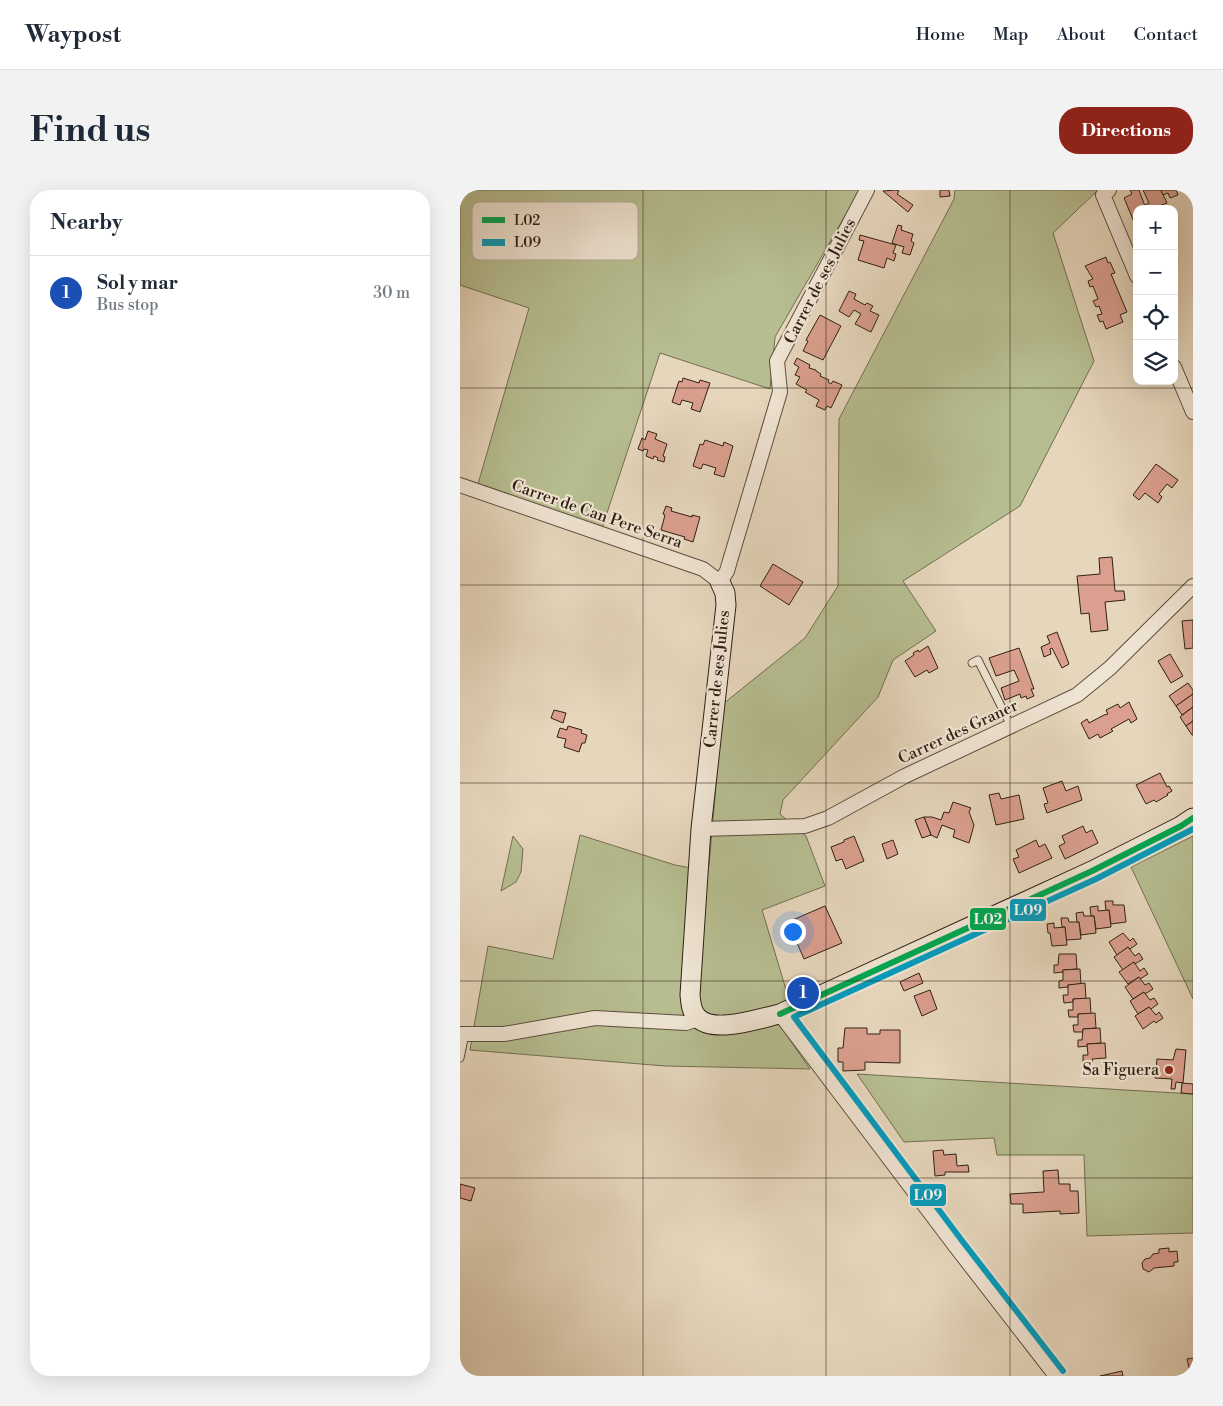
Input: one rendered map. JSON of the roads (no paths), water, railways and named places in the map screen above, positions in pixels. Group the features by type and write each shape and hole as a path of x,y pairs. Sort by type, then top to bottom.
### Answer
{"street":[{"name":"Carrer de ses Julies","path":"698,1018 692,1009 690,995 701,829 726,605 725,593 720,582 727,571 780,392 778,361 867,190"},
{"path":"1109,190 1103,195 1133,266"},
{"path":"1178,376 1193,412"},
{"name":"Carrer de Can Pere Serra","path":"460,486 703,569 720,582"},
{"name":"Carrer des Graner","path":"701,829 805,826 828,818 905,776 1077,695 1110,668 1193,586"},
{"path":"463,1034 504,1034 595,1018 686,1022 698,1018 712,1024 734,1024 780,1014 1092,871 1181,826 1193,818"},
{"path":"780,1014 1056,1376"}],"lane":[{"path":"972,663 978,660 1011,726"},
{"path":"460,1058 463,1034"}],"place":[{"name":"Sol y mar","path":"803,993"},
{"name":"Sa Figuera","path":"1169,1070"}]}
